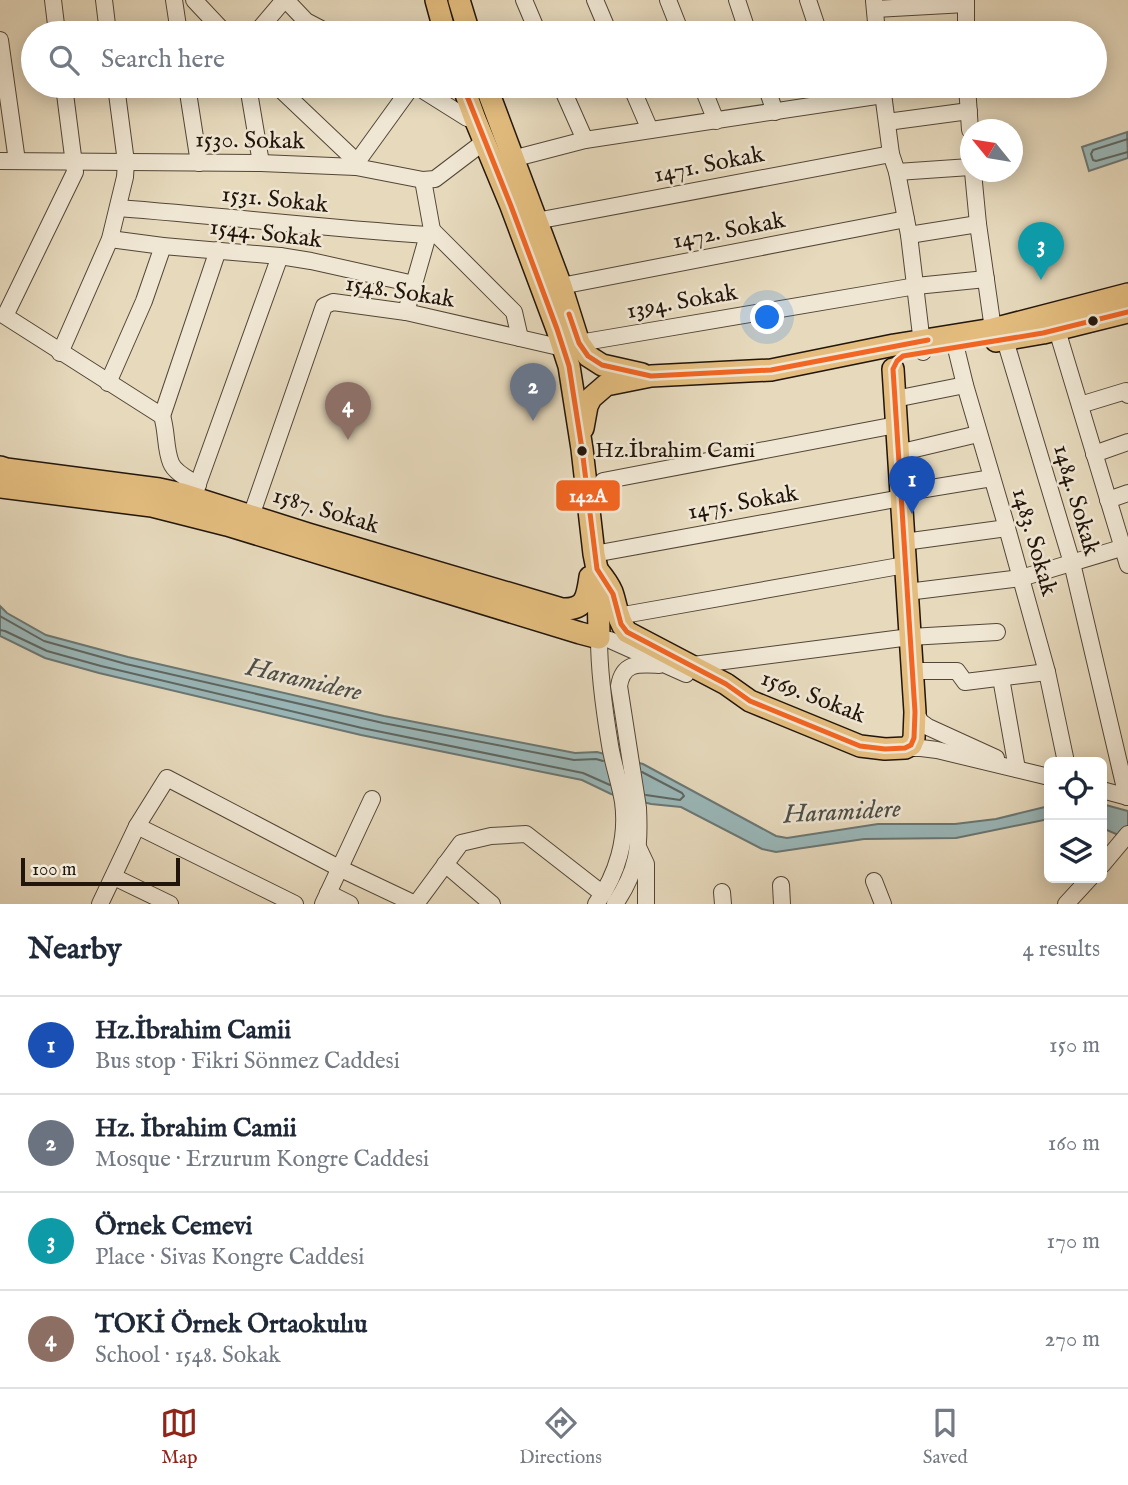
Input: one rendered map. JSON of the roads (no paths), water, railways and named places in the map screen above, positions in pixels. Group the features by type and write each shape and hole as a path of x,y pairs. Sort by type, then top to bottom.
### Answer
{"main road":[{"path":"436,0 442,21"},
{"path":"459,0 465,21"},
{"path":"467,98 571,345 602,365 651,376"},
{"path":"490,98 561,286 571,345 572,379 595,561 599,638"},
{"path":"999,335 1128,293"},
{"path":"582,449 587,406 591,398 606,386 651,376 771,370 858,353 1057,330 1128,312"},
{"path":"905,748 911,745 914,738 915,712 893,369 903,356 922,346"},
{"path":"858,353 879,359 893,369"},
{"name":"1587. Sokak","path":"0,467 159,489 195,491 251,516 562,609 576,608 583,604 595,561"},
{"name":"1587. Sokak","path":"0,486 165,509 227,525 599,638"},
{"path":"595,561 612,594 621,624 627,632 693,665 750,701"},
{"name":"1569. Sokak","path":"750,701 860,746 905,748"}],"street":[{"path":"53,0 56,21"},
{"path":"104,0 107,21"},
{"path":"174,0 177,21"},
{"path":"194,0 214,21"},
{"path":"267,21 285,0 306,21"},
{"path":"524,0 533,21"},
{"path":"595,0 604,21"},
{"path":"668,0 676,21"},
{"path":"737,0 744,21"},
{"path":"808,0 816,21"},
{"path":"874,5 966,2 966,21"},
{"path":"0,40 18,161"},
{"path":"66,98 75,172 5,316 162,416"},
{"path":"60,353 110,239 125,177 127,162 118,98"},
{"path":"189,98 199,163"},
{"path":"250,98 261,163"},
{"path":"289,98 356,164 405,98"},
{"path":"434,98 467,118 475,119"},
{"path":"566,98 585,140"},
{"path":"636,98 650,130"},
{"path":"707,98 716,121"},
{"path":"770,98 775,112"},
{"path":"512,159 585,140 775,112 826,98"},
{"path":"884,98 891,154 907,227 922,346"},
{"path":"968,98 970,119"},
{"path":"887,122 969,111"},
{"path":"406,312 430,233 423,180 435,178 485,141"},
{"name":"1471. Sokak","path":"536,221 891,154"},
{"name":"1530. Sokak","path":"0,161 356,164 423,180"},
{"path":"897,172 960,169"},
{"name":"1484. Sokak","path":"973,182 986,279 999,335 1072,564 1128,797"},
{"name":"1531. Sokak","path":"117,208 334,229 430,233"},
{"name":"1472. Sokak","path":"561,286 907,227 978,223"},
{"path":"430,233 514,312 520,338"},
{"name":"1544. Sokak","path":"110,239 280,256 414,284"},
{"path":"108,383 144,301 163,246"},
{"path":"218,250 162,416 170,463 195,491 280,256"},
{"name":"1394. Sokak","path":"571,345 916,286 986,279"},
{"name":"1548. Sokak","path":"251,516 324,306 333,302 406,312 520,338 571,345"},
{"path":"1057,330 1108,499 1126,547 1128,565"},
{"name":"1483. Sokak","path":"954,342 1047,672 1065,757"},
{"path":"895,399 965,386"},
{"path":"1080,405 1126,391 1128,395"},
{"path":"603,481 897,425"},
{"path":"898,453 978,434"},
{"path":"1094,454 1128,442"},
{"name":"1475. Sokak","path":"595,561 992,478"},
{"path":"1108,499 1128,493"},
{"path":"904,542 1007,528"},
{"path":"907,592 1021,578 1126,547"},
{"path":"618,616 905,565"},
{"path":"693,665 910,637 997,632"},
{"path":"599,638 599,666 610,747 625,820 624,834 605,901"},
{"name":"1569. Sokak","path":"599,638 610,640 750,701"},
{"path":"605,901 631,878 638,847 638,808 619,686 621,677 627,668 636,665 667,665"},
{"path":"912,671 957,671 965,682 1047,672"},
{"path":"1001,678 1017,769"},
{"name":"1569. Sokak","path":"915,712 928,727 1017,769"},
{"name":"1569. Sokak","path":"905,748 937,750 1044,776"},
{"path":"100,904 137,825 167,778 339,868 416,904 461,843 491,836 526,834 605,901"},
{"path":"1107,791 1128,797"},
{"path":"350,904 326,899 372,799"},
{"path":"137,825 295,904"},
{"path":"1107,860 1123,846"},
{"path":"638,847 646,864 646,904"},
{"path":"445,864 492,904"},
{"path":"114,877 162,903"},
{"path":"874,881 883,904"},
{"path":"1066,904 1085,883"},
{"path":"781,885 782,904"}],"water":[{"path":"1127,132 1128,158 1089,171 1082,147"},
{"path":"0,606 7,613 46,635 128,657 384,716 575,753 597,752 643,764 776,836 787,838 878,824 955,824 996,819 1044,807 1044,820 956,838 864,839 776,852 762,849 681,807 651,804 611,794 582,780 361,735 99,673 45,658 0,636"},
{"path":"1107,805 1128,811 1128,839 1107,830"}],"place":[{"name":"Örnek Cemevi","path":"1041,280"},
{"name":"Hz. İbrahim Camii","path":"533,421"},
{"name":"TOKİ Örnek Ortaokulıu","path":"348,440"},
{"name":"Hz.İbrahim Cami","path":"582,451"},
{"name":"Hz.İbrahim Camii","path":"912,514"}],"water label":[{"name":"Haramidere","path":"304,680"},
{"name":"Haramidere","path":"842,812"}]}
